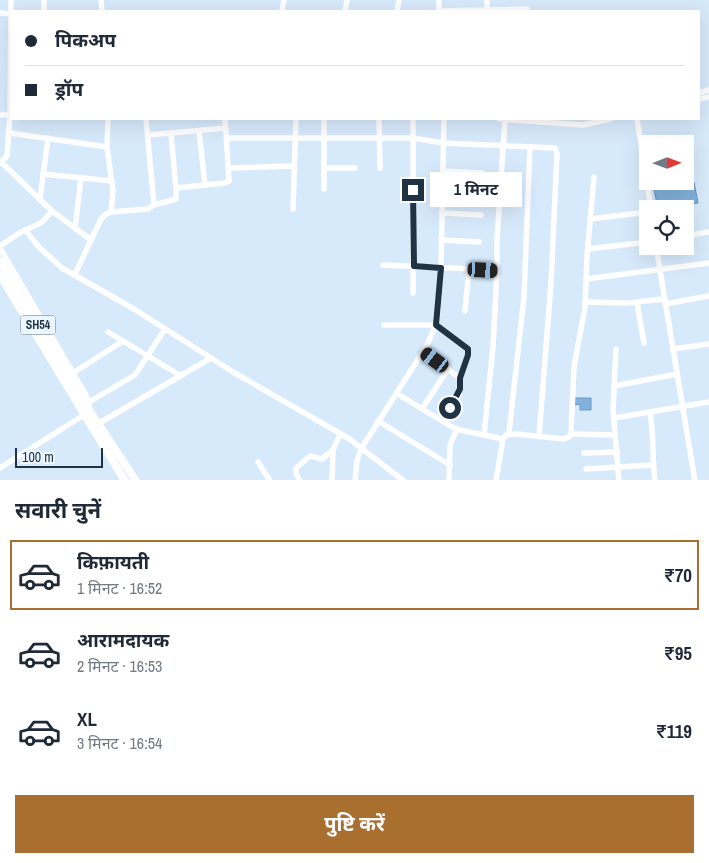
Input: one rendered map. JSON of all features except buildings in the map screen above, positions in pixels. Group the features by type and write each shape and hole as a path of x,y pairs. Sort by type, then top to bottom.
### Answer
{"main road":[{"name":"SH54","path":"0,261 73,391"},
{"name":"SH54","path":"0,276 73,391 88,409 95,426 124,479"},
{"name":"SH54","path":"95,426 136,480"},
{"path":"124,479 131,472"}],"street":[{"path":"507,10 527,9"},
{"path":"0,116 10,115 7,156 1,162 52,211 91,240"},
{"path":"108,120 107,147 113,199 111,212"},
{"path":"146,120 154,205"},
{"path":"176,188 229,181 225,120"},
{"path":"293,208 296,120"},
{"path":"324,120 324,189"},
{"path":"379,120 380,168"},
{"path":"413,120 413,293"},
{"path":"355,480 354,471 361,449 436,325 441,268 444,120"},
{"path":"484,435 493,347 497,270 496,239 505,120"},
{"path":"518,120 583,125 606,120"},
{"path":"637,120 650,200"},
{"path":"148,135 226,128"},
{"path":"199,131 205,185"},
{"path":"9,133 107,147"},
{"path":"75,274 101,219 106,214 148,209 154,205 176,199 171,134"},
{"path":"40,199 48,138"},
{"path":"227,138 413,138 443,143 554,148 557,154 551,283 539,437"},
{"path":"509,433 524,297 530,147"},
{"path":"229,168 294,166"},
{"path":"324,168 356,168"},
{"path":"443,171 482,173"},
{"path":"43,174 112,181"},
{"path":"571,434 574,367 585,302 594,177"},
{"path":"75,228 81,178"},
{"path":"442,197 482,200"},
{"path":"52,211 41,223 25,230 0,247 73,373 88,409"},
{"path":"442,213 481,214"},
{"path":"590,219 639,213"},
{"path":"25,230 45,254 62,268 75,274 211,358 340,434 404,480"},
{"path":"694,234 708,232"},
{"path":"441,240 479,242"},
{"path":"588,249 639,243"},
{"path":"657,255 695,480"},
{"path":"586,279 709,263"},
{"path":"383,265 497,270"},
{"path":"464,311 469,269"},
{"path":"585,302 665,301 709,296"},
{"path":"637,302 644,343"},
{"path":"384,325 436,325 468,349 468,355 460,378 459,395 442,421"},
{"path":"0,468 135,375 165,329"},
{"path":"108,332 181,376"},
{"path":"73,373 123,341"},
{"path":"673,350 709,344"},
{"path":"616,349 614,418 619,480"},
{"path":"422,351 460,378"},
{"path":"95,426 211,358"},
{"path":"422,409 448,369"},
{"path":"614,386 677,374"},
{"path":"396,394 457,429 503,438"},
{"path":"614,418 709,402"},
{"path":"650,412 654,435 652,446 655,480"},
{"path":"378,421 450,465"},
{"path":"449,480 450,445 457,429"},
{"path":"332,480 333,450 340,434"},
{"path":"496,480 503,438 506,434 564,439 571,434 615,435"},
{"path":"300,480 296,474 296,468 310,456 322,459 333,450"},
{"path":"584,453 617,452"},
{"path":"258,462 270,480"},
{"path":"586,469 653,465"}],"route":[{"path":"413,190 414,266 441,268 436,325 468,349 468,355 460,378 459,395 450,408"}]}
